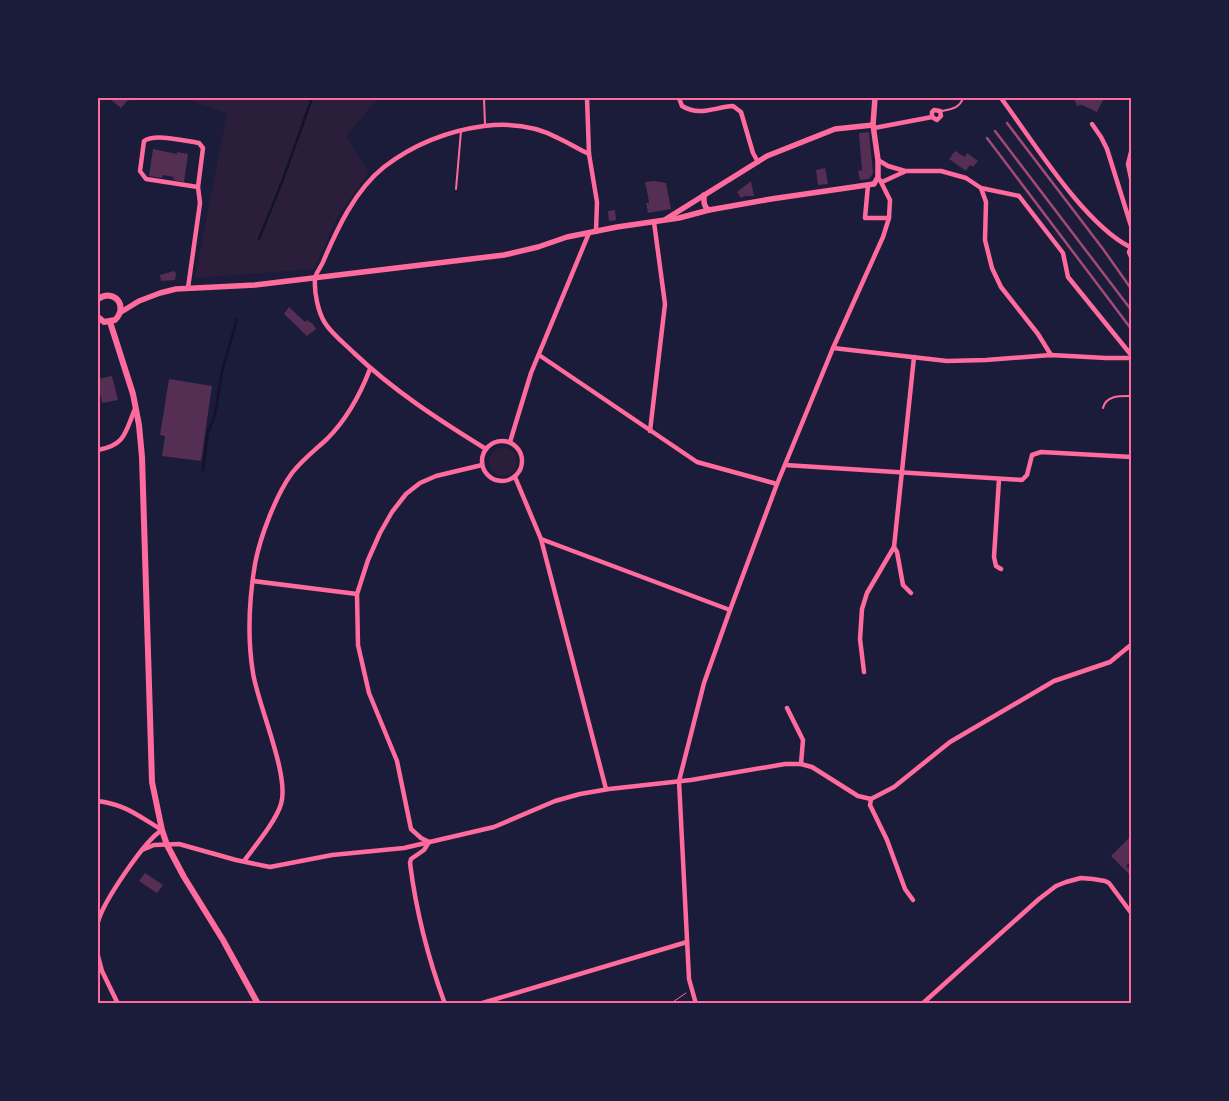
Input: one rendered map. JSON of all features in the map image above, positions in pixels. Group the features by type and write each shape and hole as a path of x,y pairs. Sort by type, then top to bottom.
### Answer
{"main road":[{"path":"98,298 108,295 114,296 121,306 115,320 104,322 98,317"},
{"path":"110,322 136,408 142,457 152,782 162,830 167,845 184,877 223,940 258,1004"}],"street":[{"path":"587,98 589,154 597,202 596,232"},
{"path":"679,98 682,106 695,111 712,111 733,106 741,112 758,162"},
{"path":"696,1004 689,978 679,781 704,683 730,610 785,465 833,348 883,237 889,218 890,200 880,180 874,126 874,98"},
{"path":"1001,98 1084,208 1117,240 1131,246 1129,252 1132,258"},
{"path":"665,220 758,162 786,148 847,126 874,126 932,117 939,119 940,111"},
{"path":"1092,124 1107,148 1132,228"},
{"path":"486,449 412,402 370,369 326,324 320,310 315,278 345,217 362,191 374,176 418,144 462,130 507,125 533,129 557,137 589,154"},
{"path":"188,288 200,203 198,188 203,148 199,143 156,137 149,137 144,141 140,171 146,179 198,188"},
{"path":"1132,148 1128,164 1132,183"},
{"path":"878,160 888,166 906,171 941,171 955,174 966,178 981,188 1015,195 1022,199 1063,253 1068,277 1132,357"},
{"path":"120,312 139,301 160,293 188,288 255,285 504,255 538,247 567,237 679,218 709,210 771,199 874,184 906,171"},
{"path":"868,185 865,218 889,218"},
{"path":"981,188 986,202 985,240 992,268 1011,301 1038,334 1051,355"},
{"path":"704,195 705,208 709,210"},
{"path":"650,431 665,304 654,222"},
{"path":"510,442 531,374 589,233"},
{"path":"833,348 947,361 1051,355 1106,358 1132,357"},
{"path":"539,355 697,462 778,484"},
{"path":"864,672 860,639 862,609 871,586 894,548 914,356"},
{"path":"244,861 275,816 281,804 283,790 258,696 249,642 249,610 256,562 277,498 299,465 327,438 351,410 370,369"},
{"path":"98,450 111,447 121,440 136,408"},
{"path":"510,442 522,454 521,469 515,478 503,481 495,480 489,477 483,470 483,454 486,449 496,443 510,442"},
{"path":"785,465 998,479 1025,479 1032,455 1041,452 1132,457"},
{"path":"429,842 411,829 397,761 369,693 358,646 357,594 368,560 380,533 392,512 406,494 420,483 436,476 482,465"},
{"path":"515,478 541,539 606,789"},
{"path":"998,479 994,557 996,566 1001,569"},
{"path":"541,539 730,610"},
{"path":"894,548 897,552 903,585 911,593"},
{"path":"253,580 357,594"},
{"path":"142,850 154,845 178,844 270,867 332,855 404,848 494,827 555,801 580,794 785,764 801,764 822,772 858,796 871,799 894,787 950,742 1054,681 1110,662 1132,644"},
{"path":"787,708 804,740 801,764"},
{"path":"871,799 870,805 887,840 906,889 913,900"},
{"path":"98,801 113,803 129,809 162,830 148,841 108,899 98,922"},
{"path":"429,842 424,850 411,859 410,863 417,908 445,1004"},
{"path":"922,1004 1056,886 1075,879 1100,880 1109,883 1132,914"},
{"path":"479,1004 687,942"},
{"path":"98,956 102,971 118,1004"}],"lane":[{"path":"484,98 485,126"},
{"path":"940,111 956,107 963,98"},
{"path":"456,189 462,130"},
{"path":"1103,408 1104,402 1107,399 1132,396"}],"path":[{"path":"670,1004 692,989"}],"shaded area":[{"path":"184,98 379,98 346,136 369,173 337,218 314,269 195,278 227,113"},
{"path":"503,448 513,452 517,462 513,472 503,476 493,472 489,462 493,452"}],"building":[{"path":"134,98 131,101 129,99 121,108 110,99"},
{"path":"1072,98 1104,98 1097,112 1082,105 1077,106"},
{"path":"869,132 873,173 869,179 860,180 858,171 862,170 859,133"},
{"path":"153,149 177,154 177,152 188,154 184,182 173,180 174,177 163,175 162,178 149,176"},
{"path":"955,151 965,157 967,153 978,161 973,167 970,165 966,171 949,159"},
{"path":"825,168 828,184 818,185 816,170"},
{"path":"751,181 754,196 741,198 737,192"},
{"path":"645,182 666,183 671,209 648,213 646,203 649,203"},
{"path":"615,210 616,220 609,221 608,211"},
{"path":"174,271 176,273 175,280 161,281 160,275"},
{"path":"289,307 305,322 307,320 313,324 316,329 307,336 284,314"},
{"path":"112,376 118,400 102,403 101,396 98,397 98,379"},
{"path":"169,379 212,386 201,461 162,456 165,436 160,435"},
{"path":"1132,835 1132,860 1126,866 1132,871 1132,877 1111,856"},
{"path":"145,873 163,885 157,893 139,881"}],"waterway":[{"path":"259,239 312,98"},
{"path":"203,470 208,432 215,415 222,371 237,319"}],"railway":[{"path":"1007,123 1132,290"},
{"path":"995,131 1132,311"},
{"path":"987,138 1132,330"}]}
